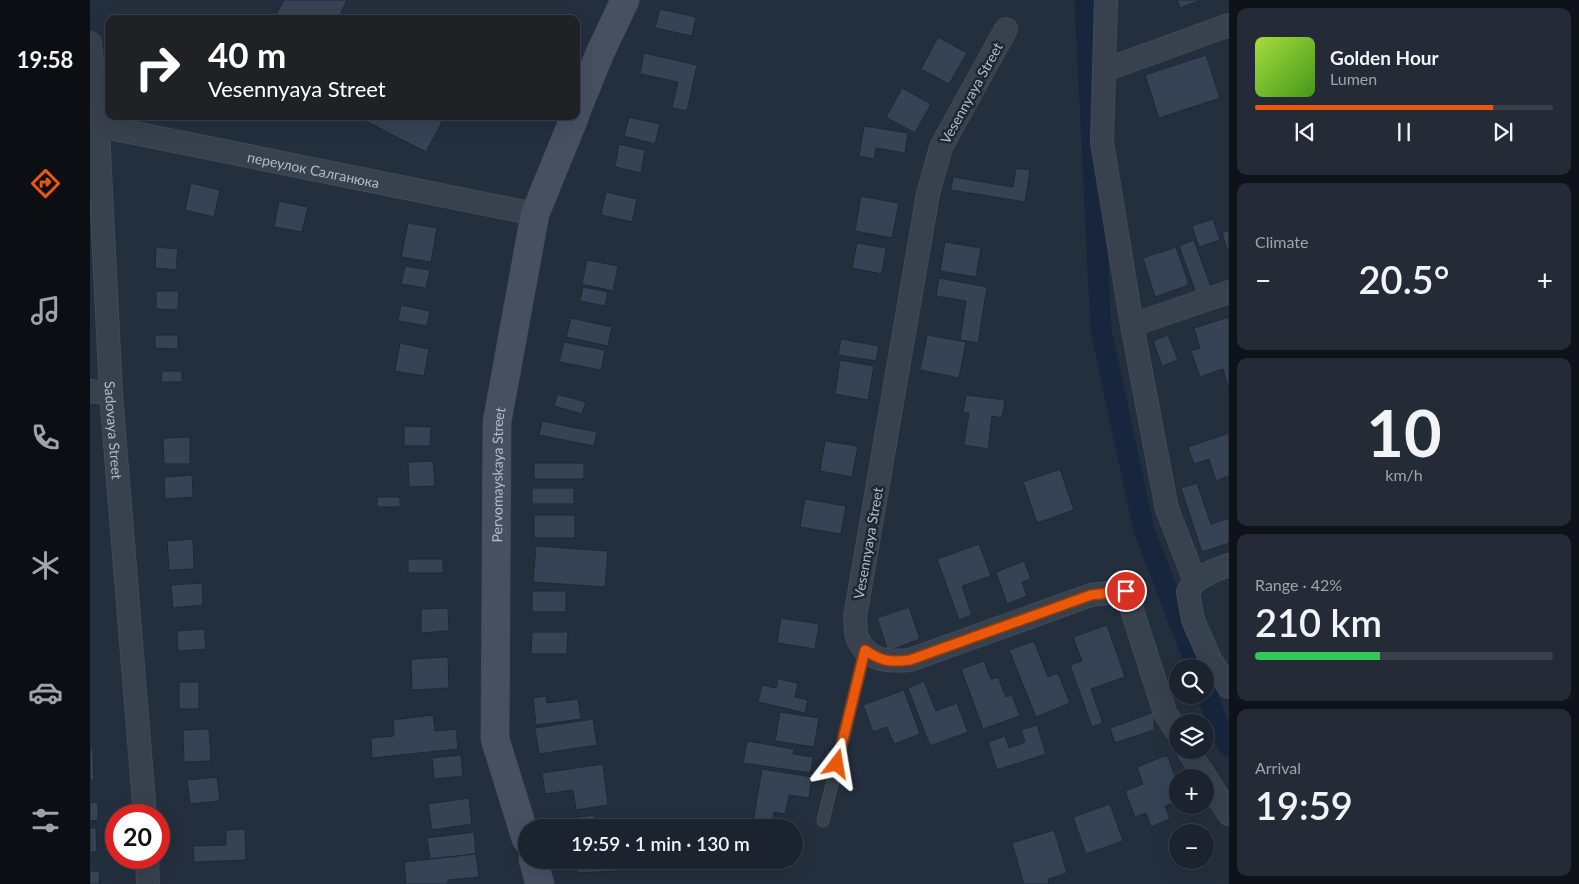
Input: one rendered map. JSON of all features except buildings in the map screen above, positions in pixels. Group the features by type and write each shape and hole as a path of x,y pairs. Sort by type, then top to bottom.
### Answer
{"main road":[{"path":"580,102 600,53 625,0"},
{"name":"Pervomayskaya Street","path":"520,819 494,739 497,422 535,214 572,120"},
{"path":"536,869 540,884"}],"street":[{"path":"1106,0 1102,142 1132,325 1167,509 1195,581"},
{"path":"1105,70 1229,25"},
{"name":"Vesennyaya Street","path":"865,650 856,636 855,617 928,194 941,147 1006,29"},
{"name":"Sadovaya Street","path":"90,43 101,392 144,804"},
{"name":"переулок Салганюка","path":"94,125 535,214"},
{"path":"1132,325 1229,292"},
{"path":"1229,565 1195,581 1188,592 1193,620 1211,660 1229,687"},
{"path":"865,650 876,658 891,662 910,660 1091,595 1126,591 1165,713 1169,719"},
{"path":"1194,759 1229,814"},
{"path":"147,869 148,884"}],"lane":[{"path":"823,821 865,650"}],"waterway":[{"path":"1085,0 1101,330 1144,530 1194,659"},
{"path":"1211,704 1223,736 1229,746"}],"route":[{"path":"837,764 865,650 876,658 891,662 910,660 1091,595 1126,591"}]}
